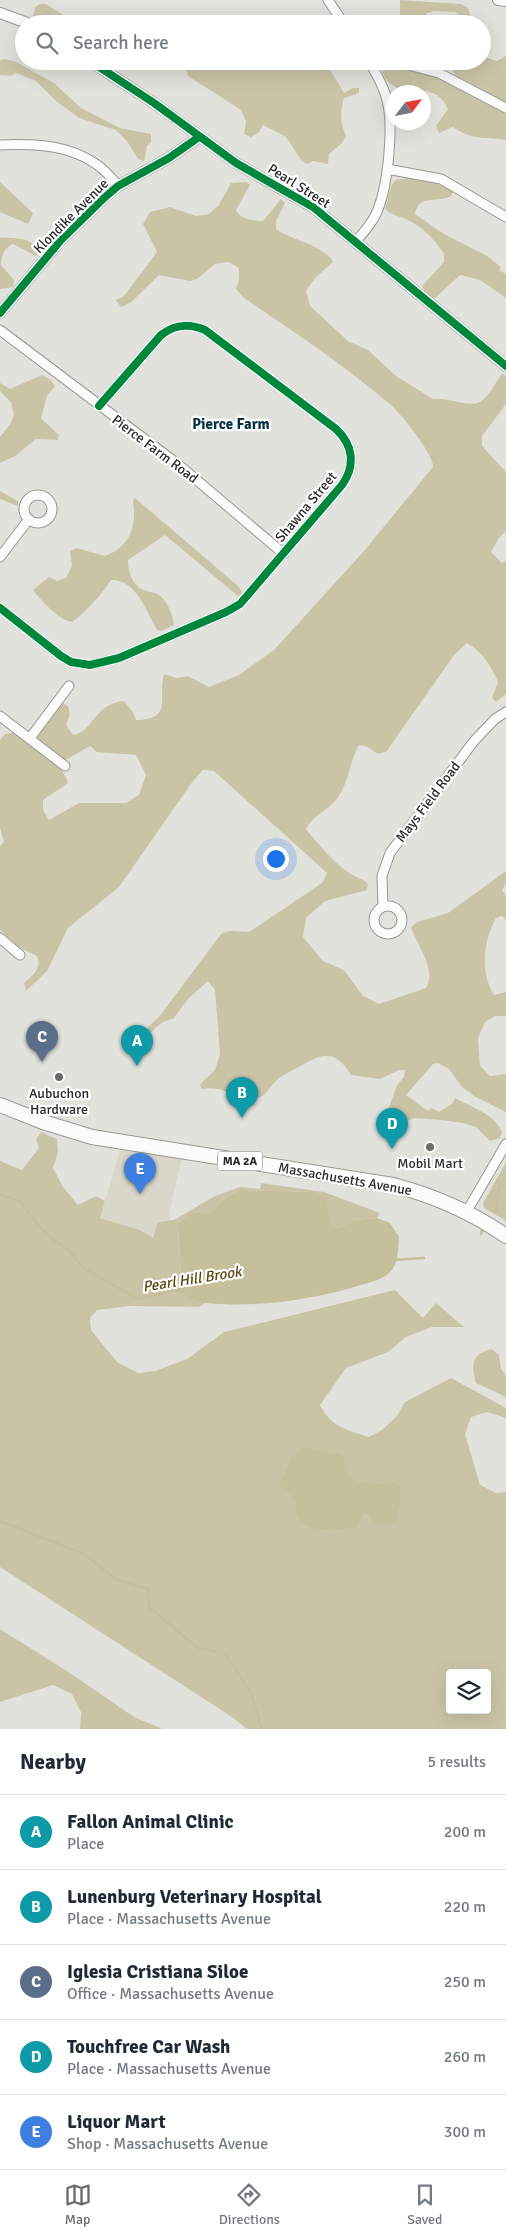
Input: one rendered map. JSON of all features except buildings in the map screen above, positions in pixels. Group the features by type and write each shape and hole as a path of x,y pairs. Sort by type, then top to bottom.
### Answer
{"main road":[{"name":"Massachusetts Avenue","path":"0,1105 43,1122 92,1137 393,1184 424,1193 467,1211 501,1232"}],"street":[{"path":"328,0 338,15"},
{"path":"498,0 506,1"},
{"path":"0,12 15,18"},
{"name":"Pearl Street","path":"104,70 160,107 236,163 314,207 506,366"},
{"path":"355,242 376,215 387,169 391,130 389,109 385,90 374,70"},
{"path":"425,70 439,74 506,108"},
{"name":"Klondike Avenue","path":"0,313 61,240 118,186 169,158 199,137"},
{"path":"0,145 47,145 68,150 101,168 118,186"},
{"path":"387,169 441,179 506,217"},
{"name":"Shawna Street","path":"0,608 61,656 81,664 99,664 114,660 231,610 247,596 342,485 352,466 346,440 336,429 205,330 188,325 175,326 161,335 99,406"},
{"name":"Pierce Farm Road","path":"0,330 218,497 284,554"},
{"path":"0,557 29,519"},
{"path":"30,738 68,686"},
{"name":"Mays Field Road","path":"383,907 382,876 390,852 474,741 495,719 506,712"},
{"path":"0,716 65,766"},
{"path":"0,938 20,955"},
{"path":"467,1211 506,1144"}],"shaded area":[{"path":"400,0 461,4 468,8 470,15 434,11 426,15 400,15"},
{"path":"40,4 46,4 63,15 33,15 35,7"},
{"path":"506,56 506,102 455,75 452,70 491,70 491,59 497,61"},
{"path":"0,60 14,61 15,70 30,70 54,83 81,108 120,128 151,134 151,142 147,146 144,161 138,159 127,141 116,130 79,118 56,101 36,81 16,73 10,76 0,75"},
{"path":"186,70 330,70 344,93 353,88 359,88 359,93 344,98 341,117 346,136 342,143 329,154 328,164 313,161 307,164 301,160 286,137 263,125 259,132 251,137 244,134 246,121 241,110 188,76"},
{"path":"384,70 413,70 441,79 466,91 506,113 506,140 472,136 453,127 439,133 436,126 448,109 441,99 431,93 431,85 393,85 388,82 382,72"},
{"path":"408,178 446,186 453,192 451,196 445,198 420,203 415,214 444,234 487,256 501,267 499,270 506,274 506,298 480,280 460,275 434,299 427,296 422,286 444,262 444,254 432,238 423,230 412,222 385,209 391,186 396,180"},
{"path":"0,182 33,213 28,224 0,212"},
{"path":"247,182 250,185 236,210 240,216 251,220 263,221 281,199 285,203 276,221 276,229 322,251 333,262 315,278 306,291 310,306 348,341 368,350 396,376 433,399 476,404 486,397 502,374 506,376 506,404 482,436 482,446 506,472 506,531 499,538 491,552 502,563 506,561 506,694 496,702 492,698 498,682 486,660 467,643 454,655 386,752 378,754 366,746 359,745 339,796 306,829 337,863 350,874 364,880 368,884 367,890 325,901 306,918 303,937 323,961 344,970 363,996 379,1004 426,988 429,980 428,965 411,927 417,922 448,913 506,871 506,884 502,890 506,896 506,920 502,916 496,918 488,937 485,967 494,995 506,992 506,1016 495,1016 485,1022 478,1038 480,1066 490,1076 506,1074 506,1112 474,1096 462,1087 449,1069 438,1063 433,1064 406,1095 428,1111 431,1108 439,1112 453,1103 455,1098 482,1112 494,1120 502,1132 500,1138 490,1141 476,1127 441,1120 415,1118 388,1128 383,1125 397,1085 404,1077 405,1070 399,1070 380,1079 351,1075 339,1060 333,1057 327,1056 313,1059 281,1077 264,1095 254,1099 238,1101 221,1090 212,1088 201,1089 200,1084 215,1070 220,1054 215,990 208,981 188,999 173,1019 162,1023 153,1031 139,1052 130,1049 128,1045 159,1017 221,934 230,931 249,932 322,883 327,873 214,771 203,770 193,781 119,887 68,928 47,971 26,991 24,983 37,968 37,956 20,948 0,930 0,846 4,842 0,828 0,740 5,734 13,733 37,748 53,760 65,775 68,783 43,800 43,810 49,820 79,803 126,803 139,795 146,775 136,755 97,752 90,746 64,761 37,740 35,737 57,705 63,703 68,706 70,714 66,725 73,735 80,733 106,707 114,703 124,701 133,712 136,720 155,716 160,712 162,706 164,674 177,678 188,676 209,687 239,675 274,650 364,551 433,467 429,454 423,445 409,425 391,405 337,363 244,298 236,289 239,280 239,268 229,262 215,264 197,279 190,281 159,275 130,303 121,307 116,300 124,296 157,252 143,224 150,212 170,207 196,216 209,214 219,205 231,183"},
{"path":"0,238 18,238 30,241 41,253 36,256 13,244 7,248 2,255 1,265 14,280 13,287 0,289"},
{"path":"42,375 51,380 55,386 47,396 41,418 59,435 58,440 36,439 15,456 0,463 0,437 11,423 14,414 11,402 0,391 0,383 10,389"},
{"path":"0,491 18,501 18,506 0,499"},
{"path":"135,498 238,586 243,593 238,596 165,535 128,560 128,565 130,575 138,587 158,594 164,600 171,612 174,625 161,631 157,630 140,598 120,581 111,580 82,614 72,622 50,609 33,590 49,577 57,581 66,578 72,566 70,551 76,548 105,556 120,547 130,534 134,519 133,501"},
{"path":"41,1132 57,1139 58,1152 53,1168 63,1187 78,1205 96,1196 105,1201 100,1218 140,1230 153,1238 158,1222 174,1220 215,1196 240,1187 260,1189 261,1183 324,1192 380,1213 377,1218 355,1220 338,1228 330,1222 314,1192 240,1190 226,1197 210,1213 190,1213 178,1223 181,1272 172,1285 174,1291 181,1292 205,1303 199,1307 130,1306 97,1310 90,1318 91,1330 117,1362 138,1373 155,1371 187,1359 224,1332 395,1290 423,1318 436,1303 464,1327 432,1327 406,1337 388,1352 346,1368 320,1405 329,1418 340,1427 369,1437 382,1430 397,1416 405,1402 451,1378 506,1408 506,1418 487,1412 471,1417 465,1434 480,1485 496,1493 506,1492 506,1729 247,1729 232,1717 0,1567 0,1161 22,1170 39,1148 36,1139"},
{"path":"120,1150 182,1158 169,1213 170,1220 158,1222 154,1239 140,1230 100,1218"},
{"path":"506,1162 506,1221 484,1208 483,1203"},
{"path":"492,1349 499,1355 501,1369 506,1376 506,1397 476,1383 473,1370 474,1361 480,1354"},
{"path":"0,1629 70,1673 134,1717 163,1729 80,1729 81,1712 72,1694 53,1685 0,1702"}],"water":[{"path":"240,1190 314,1192 326,1199 330,1222 338,1228 355,1220 377,1218 390,1223 399,1237 395,1265 386,1275 372,1282 323,1295 285,1302 206,1303 174,1292 172,1285 181,1272 178,1223 190,1213 210,1213 226,1197"},
{"path":"305,1447 341,1455 349,1475 360,1482 395,1483 399,1486 401,1502 395,1522 379,1524 373,1521 368,1514 363,1514 356,1528 323,1530 314,1529 300,1522 296,1515 296,1499 279,1486 292,1457"}],"waterway":[{"name":"Pearl Hill Brook","path":"495,1213 499,1187 506,1182"},
{"name":"Pearl Hill Brook","path":"0,1194 19,1201 45,1233 69,1251 85,1269 138,1299 176,1290"},
{"name":"Pearl Hill Brook","path":"394,1260 424,1258"},
{"path":"0,1521 84,1554 117,1580 148,1589 149,1607 198,1648 225,1653 251,1693 262,1729"}],"cycle path":[{"path":"104,70 154,103 236,163 313,207 506,366"},
{"path":"0,313 61,240 104,198 118,186 169,158 199,137"},
{"path":"0,608 71,662 90,665 119,658 226,612 240,604 342,485 351,463 349,448 342,435 336,429 205,330 193,326 177,327 161,335 99,406"}],"place":[{"name":"Iglesia Cristiana Siloe","path":"42,1062"},
{"name":"Fallon Animal Clinic","path":"137,1066"},
{"name":"Aubuchon Hardware","path":"59,1077"},
{"name":"Lunenburg Veterinary Hospital","path":"242,1118"},
{"name":"Mobil Mart","path":"430,1147"},
{"name":"Touchfree Car Wash","path":"392,1149"},
{"name":"Liquor Mart","path":"140,1194"}],"district":[{"name":"Pierce Farm","path":"231,424"}]}
